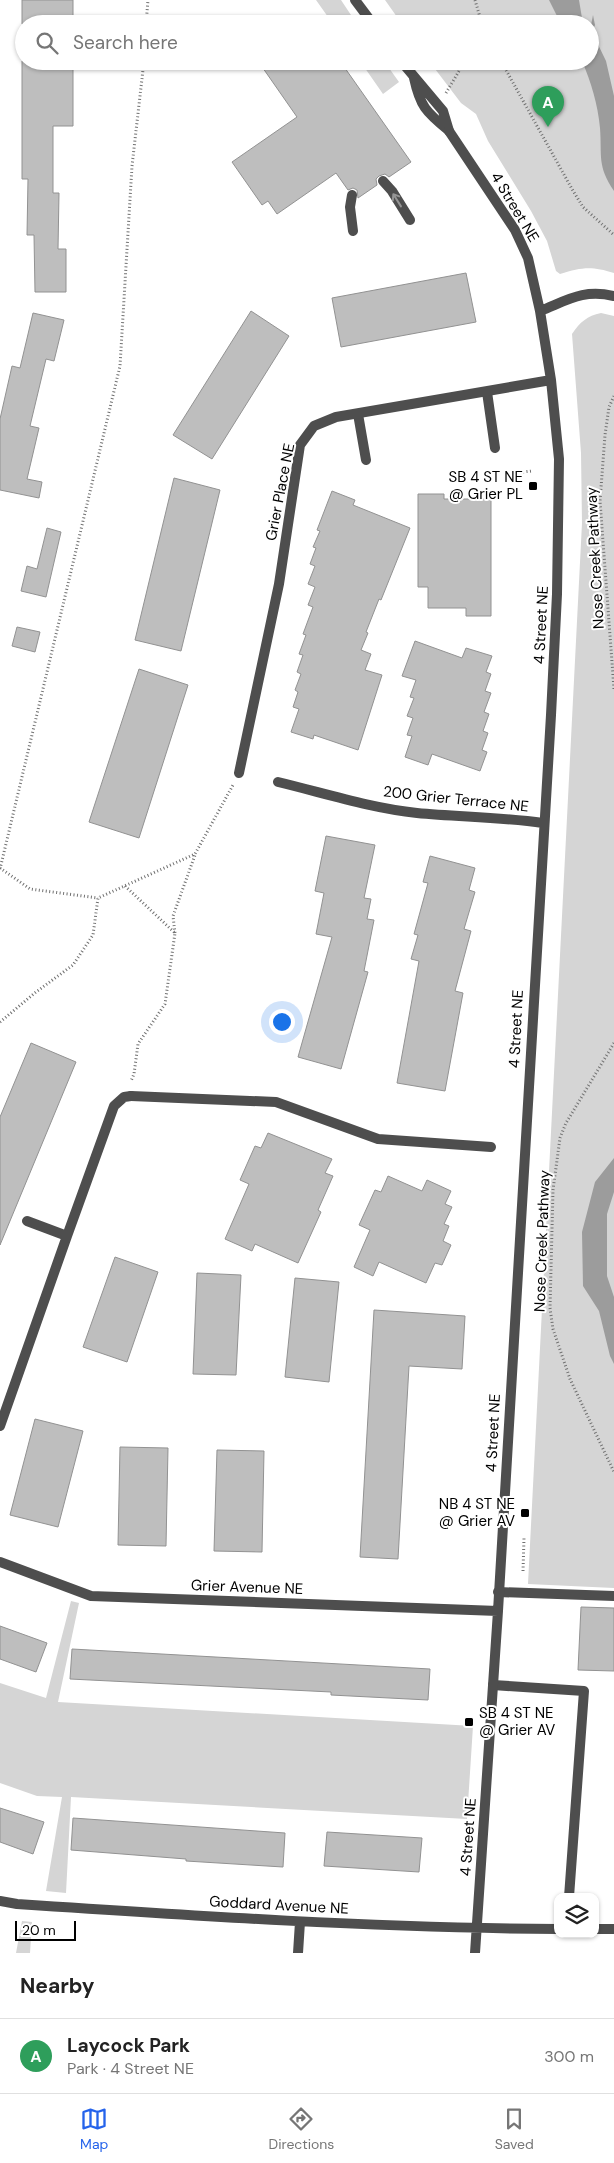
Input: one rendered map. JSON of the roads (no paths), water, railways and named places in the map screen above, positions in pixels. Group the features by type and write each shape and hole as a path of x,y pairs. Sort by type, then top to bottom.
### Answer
{"street":[{"path":"355,0 366,15"},
{"name":"4 Street NE","path":"408,70 426,89 442,111 449,131 515,230 528,258 540,311 551,380 560,459 560,530 551,715 543,823 498,1612 475,1953"},
{"path":"383,181 392,191 410,220"},
{"path":"352,195 350,207 353,231"},
{"path":"540,311 581,294 597,292 614,296"},
{"name":"Grier Place NE","path":"240,773 279,584 300,445 314,426 336,417 551,380"},
{"path":"487,392 495,448"},
{"path":"358,414 366,460"},
{"name":"200 Grier Terrace NE","path":"278,782 378,807 416,813 509,818 543,823"},
{"path":"0,1426 114,1106 127,1096 276,1102 378,1139 491,1147"},
{"path":"27,1221 67,1236"},
{"name":"Grier Avenue NE","path":"0,1562 91,1596 498,1612"},
{"path":"498,1592 614,1596"},
{"path":"493,1685 584,1691 569,1893"},
{"name":"Goddard Avenue NE","path":"0,1901 17,1904 300,1922 554,1929"},
{"path":"298,1953 300,1922"},
{"path":"599,1929 614,1929"}],"place":[{"name":"Laycock Park","path":"548,127"},
{"name":"SB 4 ST NE @ Grier PL","path":"533,486"},
{"name":"NB 4 ST NE @ Grier AV","path":"525,1513"},
{"name":"SB 4 ST NE @ Grier AV","path":"469,1722"}]}
